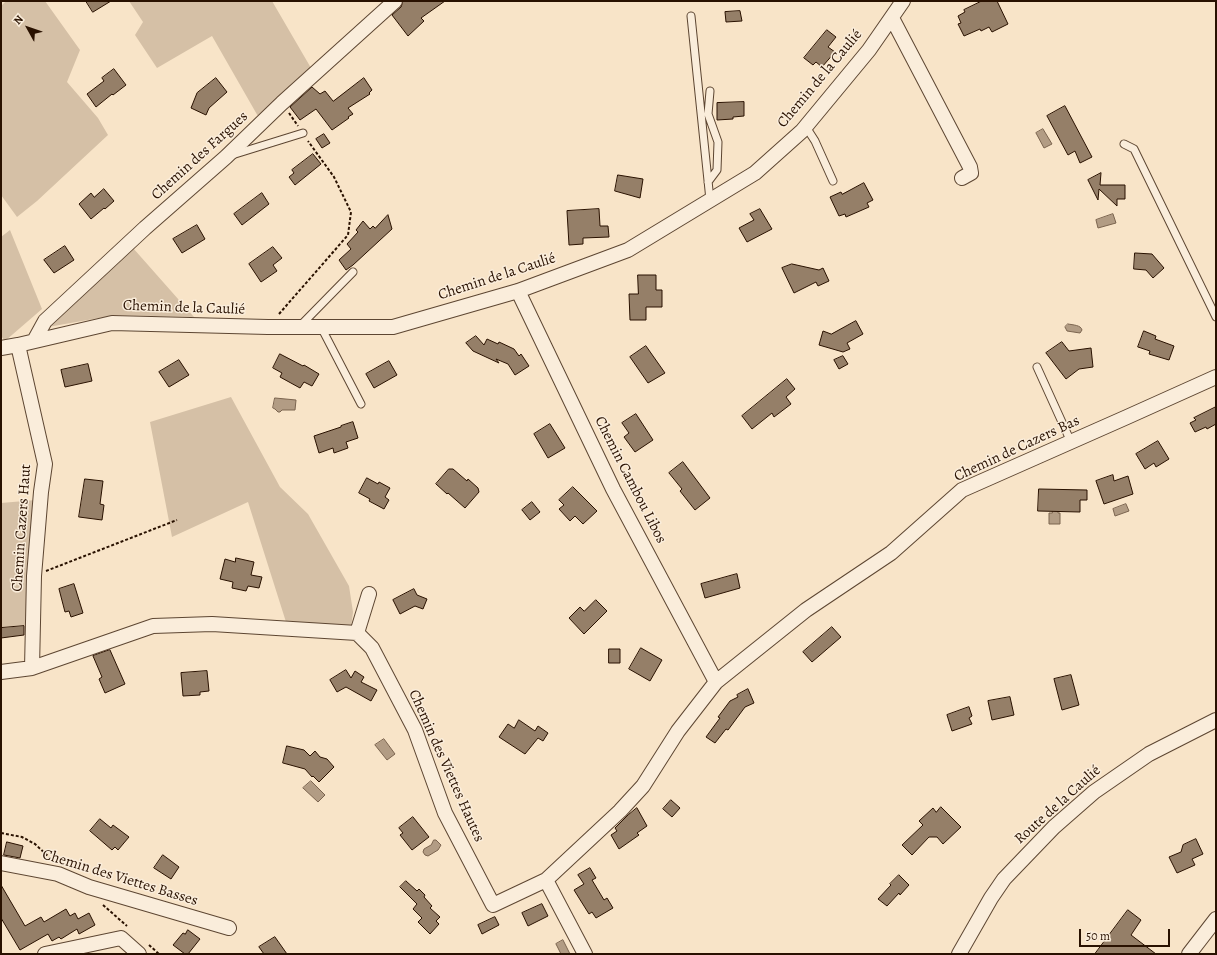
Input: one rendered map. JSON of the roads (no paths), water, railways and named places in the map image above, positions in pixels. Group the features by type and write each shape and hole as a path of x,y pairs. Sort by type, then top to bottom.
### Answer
{"street":[{"name":"Chemin des Fargues","path":"34,341 45,321 395,1"},
{"name":"Chemin de la Caulié","path":"1,348 112,323 268,327 393,328 518,291 628,250 755,173 806,127 869,50 903,1"},
{"path":"892,18 970,166 971,173 962,178"},
{"name":"Chemin Cambou Libos","path":"518,291 613,489 716,682"},
{"name":"Chemin Cazers Haut","path":"18,345 45,464 41,492 34,576 32,668"},
{"name":"Chemin de Cazers Bas","path":"716,682 806,610 892,553 962,490 1216,377"},
{"path":"1,672 32,668 153,626 212,624 357,634 369,594"},
{"name":"Chemin des Viettes Hautes","path":"357,634 372,648 415,730 445,813 493,905 546,880 620,811 643,786 678,731 716,682"},
{"name":"Route de la Caulié","path":"959,954 991,898 1004,879 1054,827 1094,792 1149,754 1216,720"},
{"name":"Chemin des Viettes Basses","path":"1,862 58,874 89,887 230,928"},
{"path":"546,880 585,954"},
{"path":"1189,954 1216,919"},
{"path":"45,954 121,938 139,954"}],"lane":[{"path":"691,16 710,200"},
{"path":"708,182 717,170 718,142 708,114 710,91"},
{"path":"806,127 815,141 833,181"},
{"path":"226,157 303,133"},
{"path":"1124,144 1134,149 1216,316"},
{"path":"299,327 353,272"},
{"path":"321,327 361,404"},
{"path":"1037,367 1071,442"}]}
